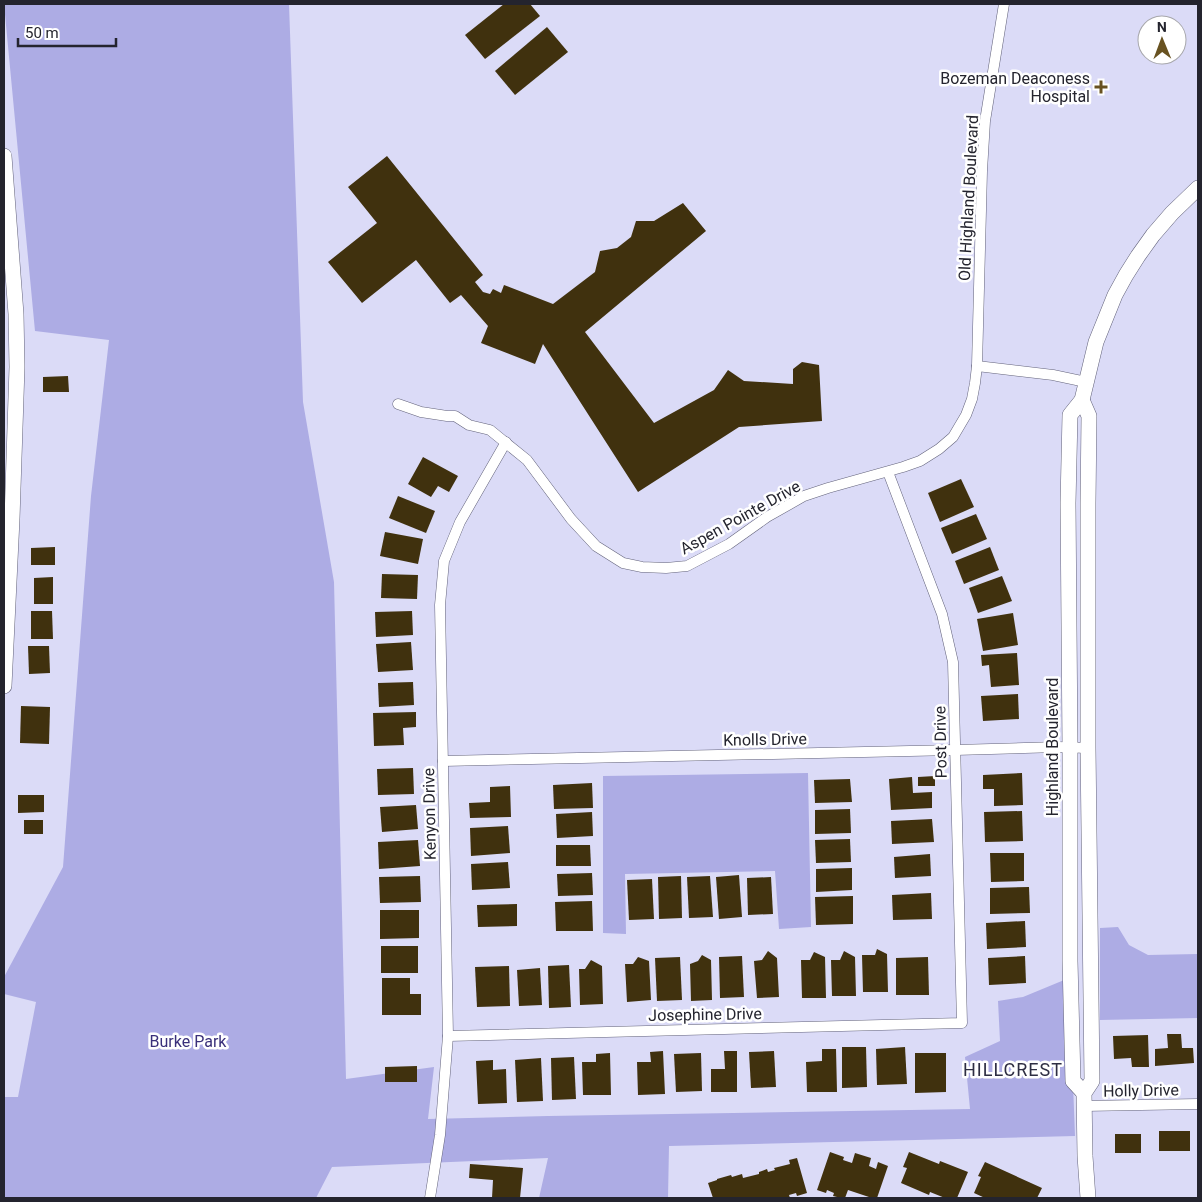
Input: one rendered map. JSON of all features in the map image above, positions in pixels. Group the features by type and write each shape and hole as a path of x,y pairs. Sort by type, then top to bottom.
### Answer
{"main road":[{"path":"4,156 16,314 17,367 4,686"},
{"name":"Highland Boulevard","path":"1084,1100 1073,1081 1070,960 1068,503 1070,415 1082,400 1096,342 1115,295 1130,268 1153,235 1198,188"},
{"name":"Highland Boulevard","path":"1082,400 1089,416 1088,748 1092,1081 1084,1100 1088,1198"}],"street":[{"name":"Old Highland Boulevard","path":"977,366 985,122 1004,4"},
{"path":"977,366 1053,375 1086,382"},
{"name":"Aspen Pointe Drive","path":"398,404 421,412 455,416 469,425 490,430 526,460 571,519 596,546 623,563 642,567 666,568 687,566 729,544 767,517 804,496 920,461 939,449 953,437 966,415 972,399 977,366"},
{"name":"Kenyon Drive","path":"430,1198 440,1136 448,1036 440,605 444,561 460,522 506,442"},
{"name":"Post Drive","path":"888,472 942,614 953,662 962,1023"},
{"name":"Knolls Drive","path":"443,761 1088,748"},
{"name":"Josephine Drive","path":"448,1036 962,1023"},
{"name":"Holly Drive","path":"1084,1100 1198,1104"}],"green space":[{"name":"Burke Park","path":"4,4 289,4 303,402 334,582 346,1079 434,1067 428,1119 970,1109 965,1057 1000,1041 998,1001 1023,997 1069,978 1075,1136 669,1146 668,1198 539,1198 548,1158 332,1167 316,1198 4,1198 4,1097 18,1097 36,1002 4,994 4,977 63,867 91,496 109,340 35,331"},
{"path":"808,773 811,927 779,929 775,871 625,874 626,934 603,933 603,776"},
{"path":"1118,927 1129,945 1148,955 1198,954 1198,1018 1100,1020 1100,928"}],"building":[{"path":"504,4 530,4 540,16 485,59 465,35"},
{"path":"547,27 568,52 515,95 495,71"},
{"path":"387,156 483,275 475,282 483,292 490,294 493,289 501,293 504,285 553,304 595,272 600,251 617,248 631,237 636,221 654,221 683,203 706,231 585,332 654,423 714,390 728,370 744,381 793,384 793,369 802,362 819,365 822,421 739,427 638,492 543,344 535,364 481,343 488,326 461,295 450,303 416,260 362,303 328,262 377,223 348,187"},
{"path":"68,376 69,392 43,392 43,377"},
{"path":"423,457 458,476 449,492 438,486 431,497 408,484"},
{"path":"961,479 974,507 940,522 928,493"},
{"path":"398,496 435,511 426,533 389,518"},
{"path":"976,514 987,539 952,554 941,528"},
{"path":"385,532 423,539 418,564 380,556"},
{"path":"55,547 55,565 31,565 31,548"},
{"path":"990,547 999,570 964,584 955,561"},
{"path":"382,574 418,575 417,599 381,598"},
{"path":"1002,576 1012,601 978,613 969,588"},
{"path":"53,577 53,604 34,604 34,578"},
{"path":"31,611 52,611 53,639 31,639"},
{"path":"412,611 413,635 376,637 375,612"},
{"path":"1013,613 1018,645 983,651 977,619"},
{"path":"411,642 413,670 378,672 376,644"},
{"path":"28,646 49,646 50,673 29,674"},
{"path":"1017,653 1019,685 991,687 989,665 982,666 981,655"},
{"path":"413,682 414,705 379,707 378,683"},
{"path":"1018,694 1019,719 983,721 981,696"},
{"path":"21,706 50,707 49,744 20,743"},
{"path":"416,712 416,727 403,728 404,745 374,746 373,713"},
{"path":"413,768 414,794 378,795 377,769"},
{"path":"1022,773 1023,805 994,806 994,789 983,789 983,775"},
{"path":"935,776 935,786 918,786 918,777"},
{"path":"912,777 913,793 932,792 932,808 891,810 889,779"},
{"path":"850,779 852,802 815,803 814,780"},
{"path":"592,783 593,808 554,809 553,785"},
{"path":"510,786 511,817 470,818 469,803 490,802 490,787"},
{"path":"18,795 44,795 44,812 18,813"},
{"path":"416,805 418,829 382,832 380,807"},
{"path":"850,809 851,833 815,834 815,810"},
{"path":"1022,811 1023,841 985,842 984,812"},
{"path":"592,812 593,836 557,838 556,814"},
{"path":"932,819 934,842 892,844 891,821"},
{"path":"24,820 43,820 43,834 24,834"},
{"path":"508,826 510,853 471,856 470,828"},
{"path":"850,839 851,862 816,863 815,840"},
{"path":"418,840 420,866 379,869 378,842"},
{"path":"556,845 590,845 591,866 556,866"},
{"path":"990,853 1024,853 1024,881 991,882"},
{"path":"930,854 931,876 895,878 894,857"},
{"path":"508,862 510,888 472,890 471,864"},
{"path":"852,868 852,890 816,892 816,869"},
{"path":"592,873 593,895 558,896 557,874"},
{"path":"739,875 742,917 719,919 716,877"},
{"path":"420,876 421,902 380,903 379,877"},
{"path":"681,876 682,918 659,919 658,877"},
{"path":"710,876 713,917 689,918 687,877"},
{"path":"771,877 773,914 748,915 747,878"},
{"path":"652,879 654,919 629,920 627,880"},
{"path":"1029,887 1030,913 990,914 990,888"},
{"path":"931,893 932,919 893,920 892,895"},
{"path":"853,896 853,924 816,925 815,897"},
{"path":"592,901 593,931 556,931 555,902"},
{"path":"517,904 517,926 478,927 477,905"},
{"path":"380,910 419,910 419,938 380,939"},
{"path":"1025,921 1026,947 987,949 986,923"},
{"path":"381,946 418,946 418,973 381,973"},
{"path":"877,949 887,954 888,992 863,992 862,955 875,955"},
{"path":"768,951 777,958 779,997 757,998 754,961 762,960"},
{"path":"844,951 855,957 856,996 832,996 831,960 840,960"},
{"path":"814,952 825,957 826,998 802,998 801,960 810,960"},
{"path":"702,955 711,960 712,1000 691,1001 690,964 698,961"},
{"path":"742,956 744,997 720,998 719,957"},
{"path":"1025,956 1026,983 989,985 988,958"},
{"path":"638,957 649,961 651,1000 627,1002 625,964 633,964"},
{"path":"680,957 682,1000 657,1001 655,958"},
{"path":"928,957 929,995 896,995 896,958"},
{"path":"591,960 602,966 603,1004 580,1005 579,969 585,969"},
{"path":"569,965 571,1007 549,1008 548,966"},
{"path":"509,966 510,1006 477,1007 475,967"},
{"path":"540,968 542,1005 519,1006 517,970"},
{"path":"382,978 410,978 410,994 421,994 421,1015 382,1015"},
{"path":"1167,1034 1181,1034 1182,1048 1193,1048 1194,1063 1155,1066 1155,1049 1168,1048"},
{"path":"1148,1035 1149,1067 1132,1067 1131,1058 1114,1059 1113,1036"},
{"path":"842,1047 866,1047 867,1087 842,1088"},
{"path":"905,1047 907,1084 877,1085 876,1049"},
{"path":"822,1049 836,1049 837,1092 807,1092 806,1062 822,1061"},
{"path":"663,1051 665,1094 638,1095 637,1062 651,1062 650,1052"},
{"path":"724,1051 737,1051 737,1092 711,1092 711,1069 725,1069"},
{"path":"774,1051 776,1087 751,1088 749,1052"},
{"path":"610,1053 611,1095 583,1095 582,1062 596,1062 596,1054"},
{"path":"701,1053 702,1091 676,1092 674,1054"},
{"path":"915,1053 946,1053 946,1092 915,1093"},
{"path":"574,1057 576,1099 552,1100 551,1058"},
{"path":"541,1058 543,1101 517,1102 515,1060"},
{"path":"493,1060 493,1070 506,1069 507,1103 478,1104 476,1061"},
{"path":"417,1066 417,1082 385,1082 385,1067"},
{"path":"1159,1131 1190,1131 1190,1151 1159,1151"},
{"path":"1115,1134 1141,1134 1141,1153 1115,1153"},
{"path":"830,1152 844,1157 843,1160 852,1163 855,1153 871,1158 869,1166 876,1169 878,1162 888,1166 877,1198 848,1190 845,1198 841,1198 833,1196 834,1193 827,1190 826,1193 817,1190"},
{"path":"909,1152 939,1164 940,1161 968,1172 957,1198 945,1198 930,1192 929,1195 901,1183 907,1168 903,1167"},
{"path":"797,1158 807,1193 797,1196 796,1193 789,1195 790,1198 713,1198 708,1183 731,1175 732,1177 742,1174 743,1178 759,1174 759,1172 767,1169 768,1172 775,1170 774,1168 790,1164 789,1160"},
{"path":"985,1162 1042,1188 1037,1198 985,1198 974,1193 981,1177 978,1176"},
{"path":"470,1164 523,1168 520,1198 492,1198 493,1180 469,1178"}],"place":[{"name":"Bozeman Deaconess Hospital","path":"1101,87"}],"district":[{"name":"HILLCREST","path":"1013,1070"}]}
